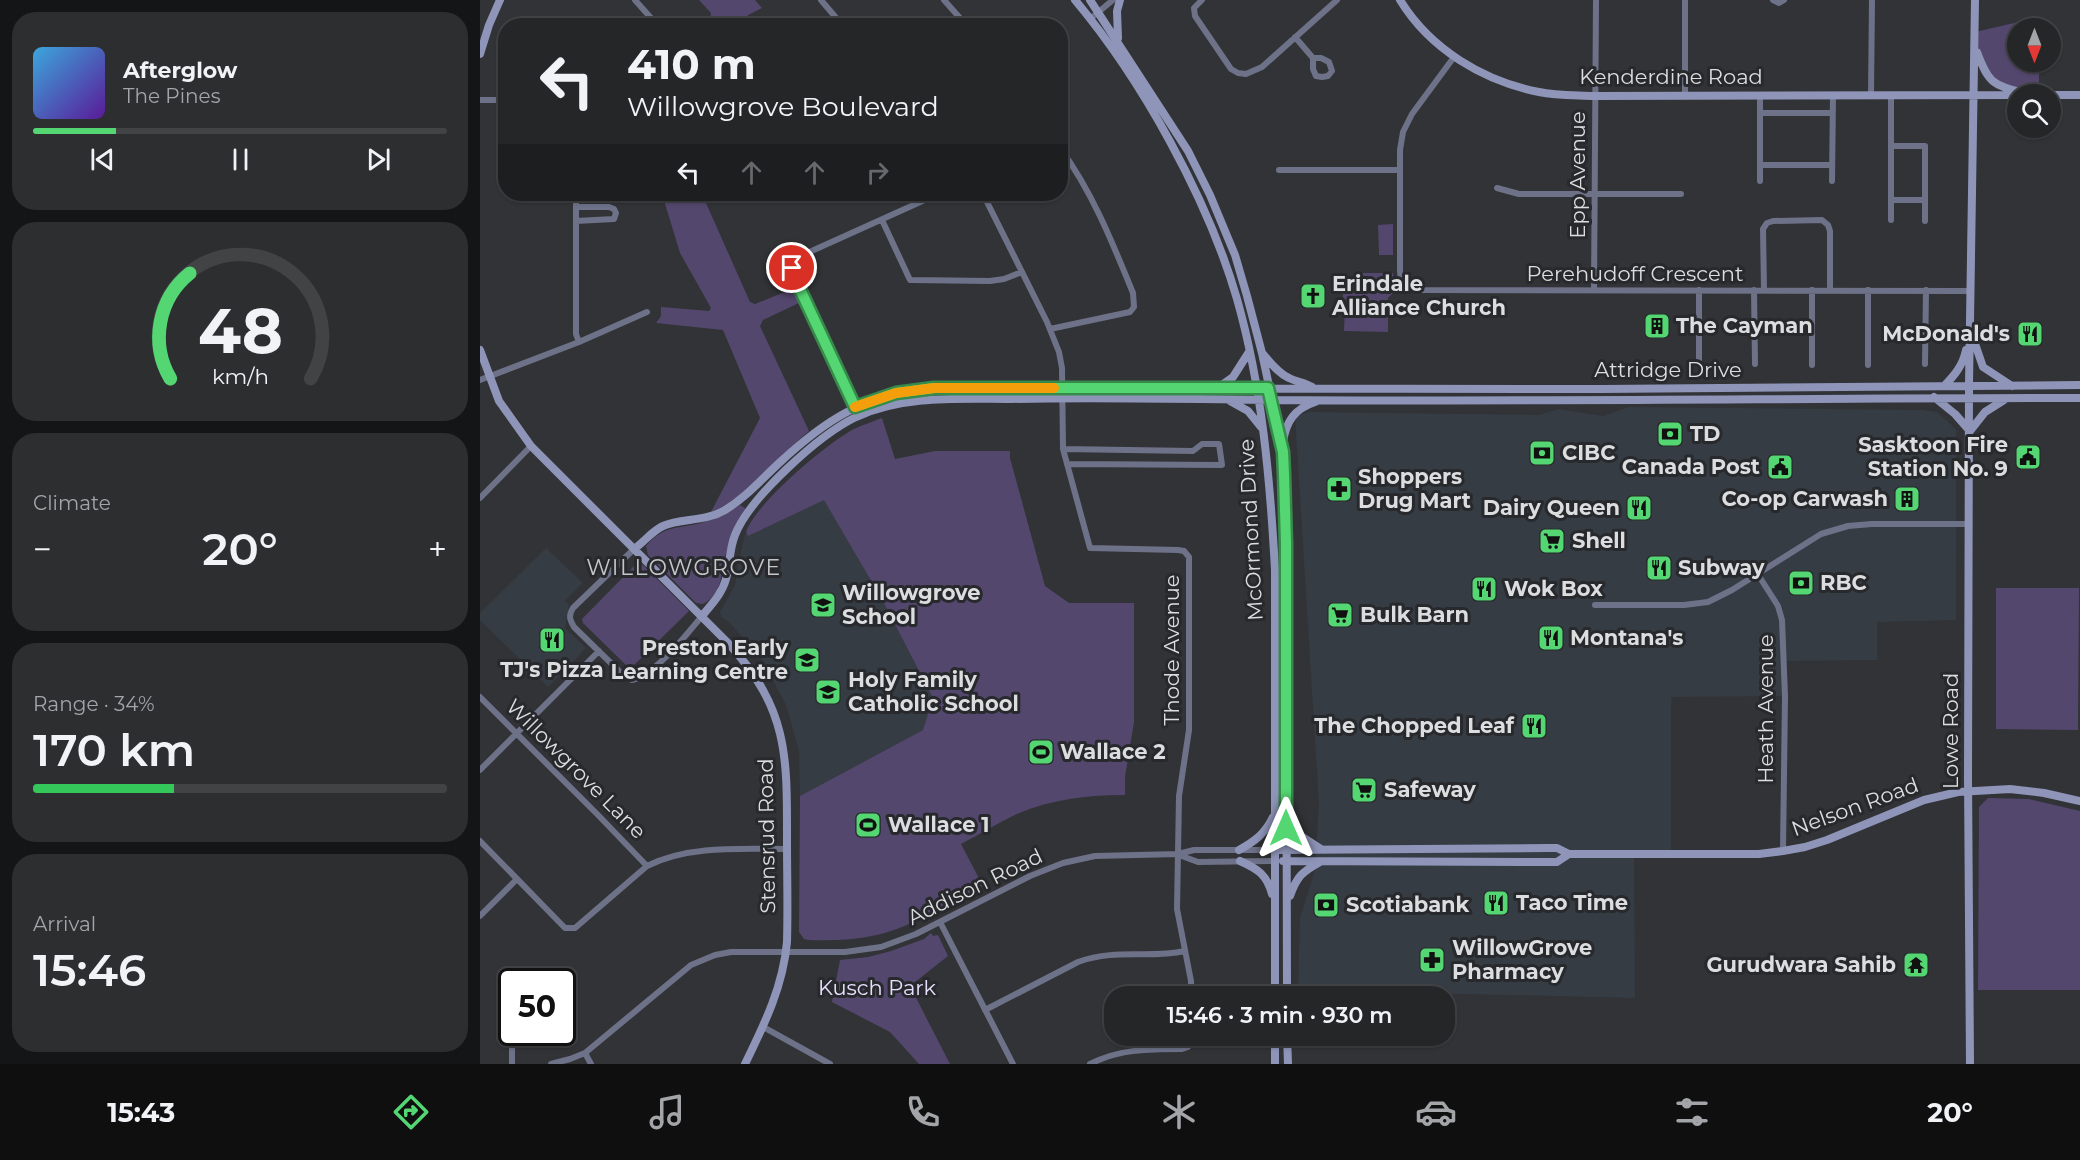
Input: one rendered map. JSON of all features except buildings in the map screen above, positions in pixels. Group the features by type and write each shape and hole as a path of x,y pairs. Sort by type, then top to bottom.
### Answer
{"street":[{"path":"480,54 500,0"},
{"path":"635,0 651,18"},
{"path":"821,0 834,18"},
{"path":"944,0 960,18"},
{"name":"McOrmond Drive","path":"1075,0 1088,15 1146,101 1178,157 1224,259 1250,352 1264,432 1275,570 1275,986"},
{"path":"1088,15 1099,12 1113,0"},
{"path":"1119,42 1117,11 1120,0"},
{"path":"1202,0 1194,8 1195,16 1231,69 1238,74 1254,72 1337,0"},
{"name":"Kenderdine Road","path":"1400,0 1430,39 1454,57 1488,76 1541,93 1595,96 2007,95"},
{"name":"Epp Avenue","path":"1594,290 1596,0"},
{"path":"1685,0 1685,95"},
{"path":"1773,0 1779,3 1784,0"},
{"path":"1872,0 1872,95"},
{"path":"1970,398 1975,0"},
{"path":"1088,15 1094,1"},
{"name":"McOrmond Drive","path":"1094,1 1188,151 1210,195 1235,255 1262,353 1283,452 1286,543 1287,986"},
{"path":"1295,37 1313,58"},
{"path":"1975,47 1985,74 1999,87 2007,89"},
{"name":"Perehudoff Crescent","path":"1454,57 1412,114 1402,132 1399,170 1400,279 1405,288 1419,290 1970,291"},
{"path":"1760,95 1760,181"},
{"path":"1832,181 1833,95"},
{"path":"1891,95 1892,220"},
{"path":"2061,95 2080,95"},
{"path":"480,100 498,100"},
{"path":"1760,113 1832,113"},
{"path":"1891,146 1925,146 1925,221"},
{"path":"1050,329 1130,312 1135,303 1106,229 1081,180 1068,160"},
{"path":"1760,165 1832,165"},
{"path":"1279,170 1399,170"},
{"path":"1497,188 1519,194 1681,194"},
{"path":"1891,200 1925,200"},
{"path":"576,201 576,334 579,342"},
{"path":"859,416 792,268 795,259 923,201"},
{"name":"Thode Avenue","path":"986,201 1050,329 1059,352 1063,393 1063,449 1090,548 1178,550 1185,551 1188,557 1189,730 1179,796 1178,854"},
{"path":"576,207 609,207 616,213 614,219 576,220"},
{"path":"882,220 910,280 990,281 1022,273"},
{"path":"1764,290 1763,229 1767,223 1773,220 1822,220 1828,225 1830,231 1830,290"},
{"path":"1699,290 1699,364"},
{"path":"1754,290 1755,364"},
{"path":"1812,290 1812,365"},
{"path":"1868,290 1868,364"},
{"path":"1925,364 1926,290"},
{"path":"484,378 579,342 646,312"},
{"path":"1970,323 1983,367 2012,386"},
{"path":"1944,386 1956,374 1964,360 1970,323"},
{"name":"Stensrud Road","path":"480,350 484,378 531,446 730,645 754,673 772,710 781,736 786,762 786,952 780,983 763,1027 745,1064"},
{"path":"1219,387 1233,377 1250,352"},
{"path":"1262,353 1288,378 1313,387"},
{"name":"Attridge Drive","path":"1063,393 1219,387 1600,389 2080,385"},
{"path":"934,388 1063,393 917,401 892,405 859,416 830,433 811,447 749,510 733,538 723,586 702,616 662,660 637,679 626,678 574,627 570,620 570,613 579,601 634,549 664,526 694,521 723,512 748,494 807,437 826,423 855,407 896,393 934,388"},
{"name":"Attridge Drive","path":"1063,393 1259,400 2080,398"},
{"path":"1934,397 1970,431 1985,412 2008,398"},
{"path":"1221,398 1243,407 1256,418 1264,432"},
{"name":"Lowe Road","path":"1970,398 1968,791 1970,1064"},
{"path":"1283,452 1286,425 1293,414 1307,404 1322,399"},
{"path":"1063,449 1193,451 1202,444 1219,444 1222,465 1067,464"},
{"path":"480,498 531,446"},
{"path":"1594,605 1683,605 1708,602 1732,590 1821,534 1848,526 1969,524"},
{"name":"Heath Avenue","path":"1757,573 1778,606 1782,620 1785,696 1783,851"},
{"path":"1274,626 1286,646"},
{"path":"480,770 598,651"},
{"name":"Willowgrove Lane","path":"480,697 647,866"},
{"name":"Nelson Road","path":"1275,850 1557,848 1569,854 1737,854 1805,847 1924,800 1968,791 2010,789 2044,793 2080,801"},
{"path":"1286,813 1298,834 1324,850"},
{"path":"1239,850 1268,830 1274,814"},
{"path":"480,841 565,928 570,929 575,928 647,866 676,854 694,851 787,849"},
{"name":"Addison Road","path":"585,1053 681,972 700,960 731,952 866,950 896,942 1030,876 1063,863 1095,856 1178,854 1194,850 1275,850"},
{"path":"1178,854 1177,909 1191,986"},
{"name":"Addison Road","path":"1178,854 1198,862 1275,861"},
{"name":"Nelson Road","path":"1275,861 1557,862 1569,854"},
{"path":"1240,861 1252,866 1267,878 1275,903"},
{"path":"1287,904 1295,881 1307,869 1323,861"},
{"path":"480,916 517,879"},
{"path":"940,922 1013,1064"},
{"path":"985,1010 1093,956 1111,953 1185,951"},
{"path":"763,1027 830,1064"},
{"path":"512,1046 512,1064"},
{"path":"1090,1064 1113,1053 1182,1049 1188,1046"},
{"path":"1275,1046 1275,1064"},
{"path":"1287,1046 1288,1064"},
{"path":"550,1064 585,1053 591,1064"}],"shaded area":[{"path":"1629,407 1937,412 1956,429 1956,620 1877,622 1877,660 1784,661 1785,696 1671,697 1671,855 1634,855 1635,998 1455,994 1455,986 1298,986 1300,918 1315,870 1319,804 1295,416 1310,412 1539,415 1558,409 1603,416"},
{"path":"824,499 885,605 933,698 923,730 800,796 799,751 786,705 762,660 730,623 722,618 720,612 735,585 746,532 748,536"},
{"path":"546,548 583,583 565,601 569,605 565,628 586,648 548,687 480,620 480,613"}],"green space":[{"path":"699,0 755,0 762,8 748,15 747,18 710,18 711,13"},
{"path":"2007,25 2007,72 2039,72 2039,84 2007,84 2007,89 1999,87 1975,47 1975,32"},
{"path":"664,201 705,201 750,302 755,304 792,289 799,303 763,320 760,326 809,431 751,486 711,512 760,418 723,330 656,323 661,316 661,307 709,311 711,308 680,253"},
{"path":"1393,224 1393,255 1379,255 1378,225"},
{"path":"1361,273 1393,273 1395,291 1388,298 1388,332 1344,331 1347,300 1343,299 1343,289 1337,289 1337,284 1347,283"},
{"path":"882,418 895,459 935,451 1010,451 1045,586 1069,603 1134,603 1134,722 1125,777 1125,795 1085,797 1045,804 1012,817 961,844 983,886 918,920 868,937 808,940 804,939 799,932 800,796 923,730 933,698 885,605 824,500 748,536 746,532 763,506 809,461 852,430"},
{"path":"740,505 745,510 727,550 718,587 710,599 703,604 696,603 648,555 646,546 665,531 712,520"},
{"path":"639,561 689,611 630,669 583,623 582,619"},
{"path":"1996,588 2079,588 2078,730 1996,729"},
{"path":"1988,798 2029,799 2080,811 2080,990 1978,990 1979,807"},
{"name":"Kusch Park","path":"931,933 933,936 938,935 948,956 910,986 950,1064 919,1064 890,1032 832,1002 840,960 868,957 891,951 924,939"}],"slow traffic":[{"path":"855,407 896,393 934,388 1054,388"}],"place":[{"name":"Erindale Alliance Church","path":"1313,296"},
{"name":"The Cayman","path":"1657,326"},
{"name":"McDonald's","path":"2030,334"},
{"name":"TD","path":"1670,434"},
{"name":"CIBC","path":"1542,453"},
{"name":"Sasktoon Fire Station No. 9","path":"2028,457"},
{"name":"Canada Post","path":"1780,467"},
{"name":"Shoppers Drug Mart","path":"1339,489"},
{"name":"Co-op Carwash","path":"1907,499"},
{"name":"Dairy Queen","path":"1639,508"},
{"name":"Shell","path":"1552,541"},
{"name":"Subway","path":"1659,568"},
{"name":"RBC","path":"1801,583"},
{"name":"Wok Box","path":"1484,589"},
{"name":"Willowgrove School","path":"823,605"},
{"name":"Bulk Barn","path":"1340,615"},
{"name":"Montana's","path":"1551,638"},
{"name":"TJ's Pizza","path":"552,640"},
{"name":"Preston Early Learning Centre","path":"807,660"},
{"name":"Holy Family Catholic School","path":"828,692"},
{"name":"The Chopped Leaf","path":"1534,726"},
{"name":"Wallace 2","path":"1041,752"},
{"name":"Safeway","path":"1364,790"},
{"name":"Wallace 1","path":"868,825"},
{"name":"Taco Time","path":"1496,903"},
{"name":"Scotiabank","path":"1326,905"},
{"name":"WillowGrove Pharmacy","path":"1432,960"},
{"name":"Gurudwara Sahib","path":"1916,965"}],"district":[{"name":"WILLOWGROVE","path":"684,567"}],"route":[{"path":"792,268 855,407 896,393 934,388 1268,388 1283,452 1284,474 1286,828"}]}
